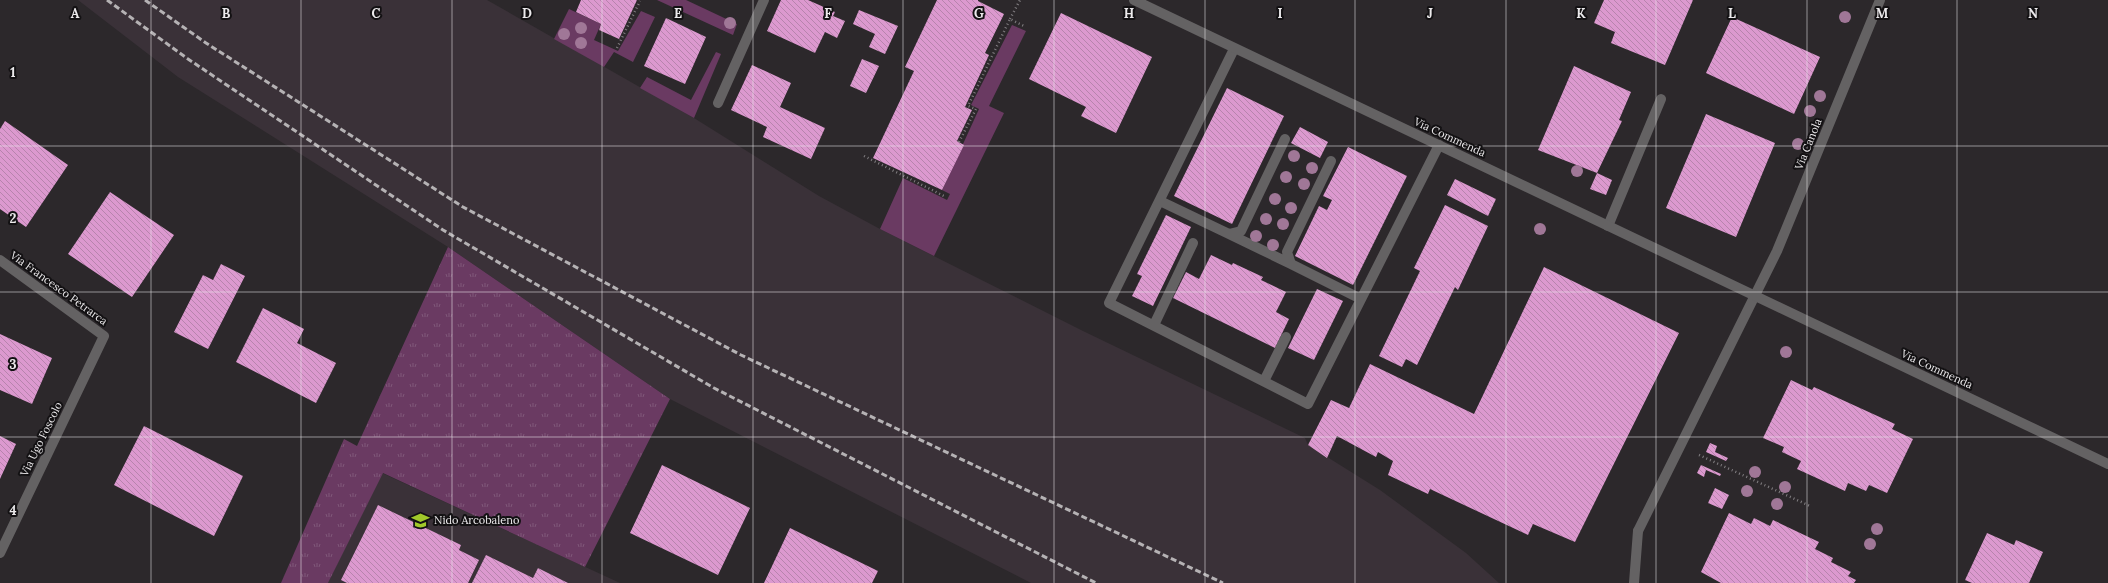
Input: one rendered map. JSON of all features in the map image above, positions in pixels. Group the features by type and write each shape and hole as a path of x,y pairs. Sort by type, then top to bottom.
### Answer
{"street":[{"path":"718,103 764,0"},
{"name":"Via Commenda","path":"1134,0 1234,49 1755,295 2108,464"},
{"name":"Via Canola","path":"1755,295 1777,251 1880,0"},
{"path":"1234,49 1109,303 1308,404 1439,145"},
{"path":"1608,226 1661,99"},
{"path":"1229,234 1241,230 1285,139"},
{"path":"1291,264 1287,252 1331,161"},
{"path":"1160,201 1361,299"},
{"path":"1154,325 1193,243"},
{"name":"Via Francesco Petrarca","path":"0,260 104,336"},
{"path":"1634,583 1638,531 1755,295"},
{"name":"Via Ugo Foscolo","path":"0,553 104,336"},
{"path":"1264,381 1286,337"}],"path":[{"path":"959,142 976,110 968,106 1020,0"},
{"path":"617,48 640,1"},
{"path":"1010,19 1024,26"},
{"path":"864,156 946,197"},
{"path":"1680,446 1810,506"}],"shaded area":[{"path":"78,0 487,0 694,118 819,196 880,229 1083,331 1305,438 1308,445 1380,490 1466,553 1499,583 1031,583 670,399 448,247 178,77"},
{"name":"Nido Arcobaleno","path":"382,473 620,583 328,583"}],"green space":[{"path":"657,0 686,0 737,24 733,35"},
{"path":"569,9 601,24 594,40 618,51 641,11 655,17 633,62 614,52 604,67 554,39"},
{"path":"1012,25 1026,31 989,106 1004,113 934,256 880,229 903,178 947,200 950,194 942,190 979,109 971,105"},
{"path":"716,52 721,54 694,118 640,88 647,77 691,100"},
{"path":"448,247 670,399 585,567 383,473 328,583 281,583 344,439 357,446"}],"building":[{"path":"581,0 637,0 619,39 599,30 601,24 576,12"},
{"path":"781,0 808,0 835,12 833,16 845,21 837,38 825,32 815,53 767,31"},
{"path":"937,0 978,0 1004,14 985,53 989,55 965,107 972,110 957,141 964,145 942,190 873,158 914,71 905,67"},
{"path":"1604,0 1693,0 1665,65 1611,43 1615,32 1594,23"},
{"path":"859,10 898,26 885,54 869,47 875,34 853,24"},
{"path":"1061,13 1152,57 1116,133 1081,116 1086,107 1029,79"},
{"path":"1732,17 1820,57 1794,114 1706,73"},
{"path":"666,18 706,37 685,84 644,66"},
{"path":"862,59 879,66 866,93 850,86"},
{"path":"752,65 791,83 780,107 825,128 811,159 763,137 767,127 731,110"},
{"path":"1574,66 1631,92 1619,120 1622,121 1597,173 1538,150"},
{"path":"1227,88 1284,116 1232,224 1174,196"},
{"path":"1706,114 1775,143 1736,237 1666,208"},
{"path":"5,121 68,165 26,227 0,209 0,129"},
{"path":"1300,127 1328,142 1320,158 1291,143"},
{"path":"1348,147 1407,176 1353,285 1295,256 1319,206 1327,210 1332,200 1323,196"},
{"path":"1597,173 1612,180 1606,195 1590,189"},
{"path":"1455,179 1496,199 1488,216 1447,195"},
{"path":"110,192 174,235 132,297 68,254"},
{"path":"1445,205 1488,226 1458,290 1455,287 1417,365 1406,359 1402,367 1379,356 1420,271 1414,268"},
{"path":"1166,215 1191,227 1153,306 1132,296 1142,276 1137,274"},
{"path":"1211,255 1232,265 1233,263 1263,277 1261,280 1286,292 1276,312 1289,319 1275,348 1173,298 1186,272 1199,279"},
{"path":"221,264 245,276 208,349 174,332 203,275 213,280"},
{"path":"1544,267 1679,333 1575,542 1533,524 1528,535 1430,489 1428,494 1388,475 1393,461 1378,452 1376,457 1337,436 1327,458 1308,445 1331,400 1349,408 1370,364 1474,414"},
{"path":"1317,289 1343,301 1314,360 1288,348"},
{"path":"263,308 304,329 297,343 336,363 316,403 236,362"},
{"path":"0,334 52,358 32,404 0,390"},
{"path":"1791,380 1812,390 1814,387 1895,424 1892,429 1913,439 1887,493 1869,485 1866,491 1848,483 1845,491 1797,469 1801,461 1782,452 1784,447 1763,438"},
{"path":"144,426 243,476 214,536 114,485"},
{"path":"0,436 16,444 0,479"},
{"path":"1710,443 1717,446 1715,452 1728,458 1726,461 1706,452"},
{"path":"662,465 750,508 718,575 630,533"},
{"path":"1701,465 1721,474 1720,476 1706,470 1704,477 1697,473"},
{"path":"1715,488 1729,495 1722,509 1708,503"},
{"path":"378,505 461,545 459,550 479,560 468,583 347,583 341,580"},
{"path":"1729,513 1751,524 1754,518 1770,526 1773,520 1819,542 1815,549 1833,558 1831,562 1851,572 1848,576 1856,580 1854,583 1721,583 1701,572"},
{"path":"790,528 878,571 872,583 764,583"},
{"path":"1987,533 2014,545 2016,540 2043,552 2029,583 1972,583 1965,580"},
{"path":"486,555 533,578 538,568 568,583 472,583"}],"railway":[{"path":"107,0 188,59 443,230 714,388 1096,583"},
{"path":"145,0 206,43 463,207 741,355 1223,583"}],"place":[{"name":"Nido Arcobaleno","path":"421,520"}]}
